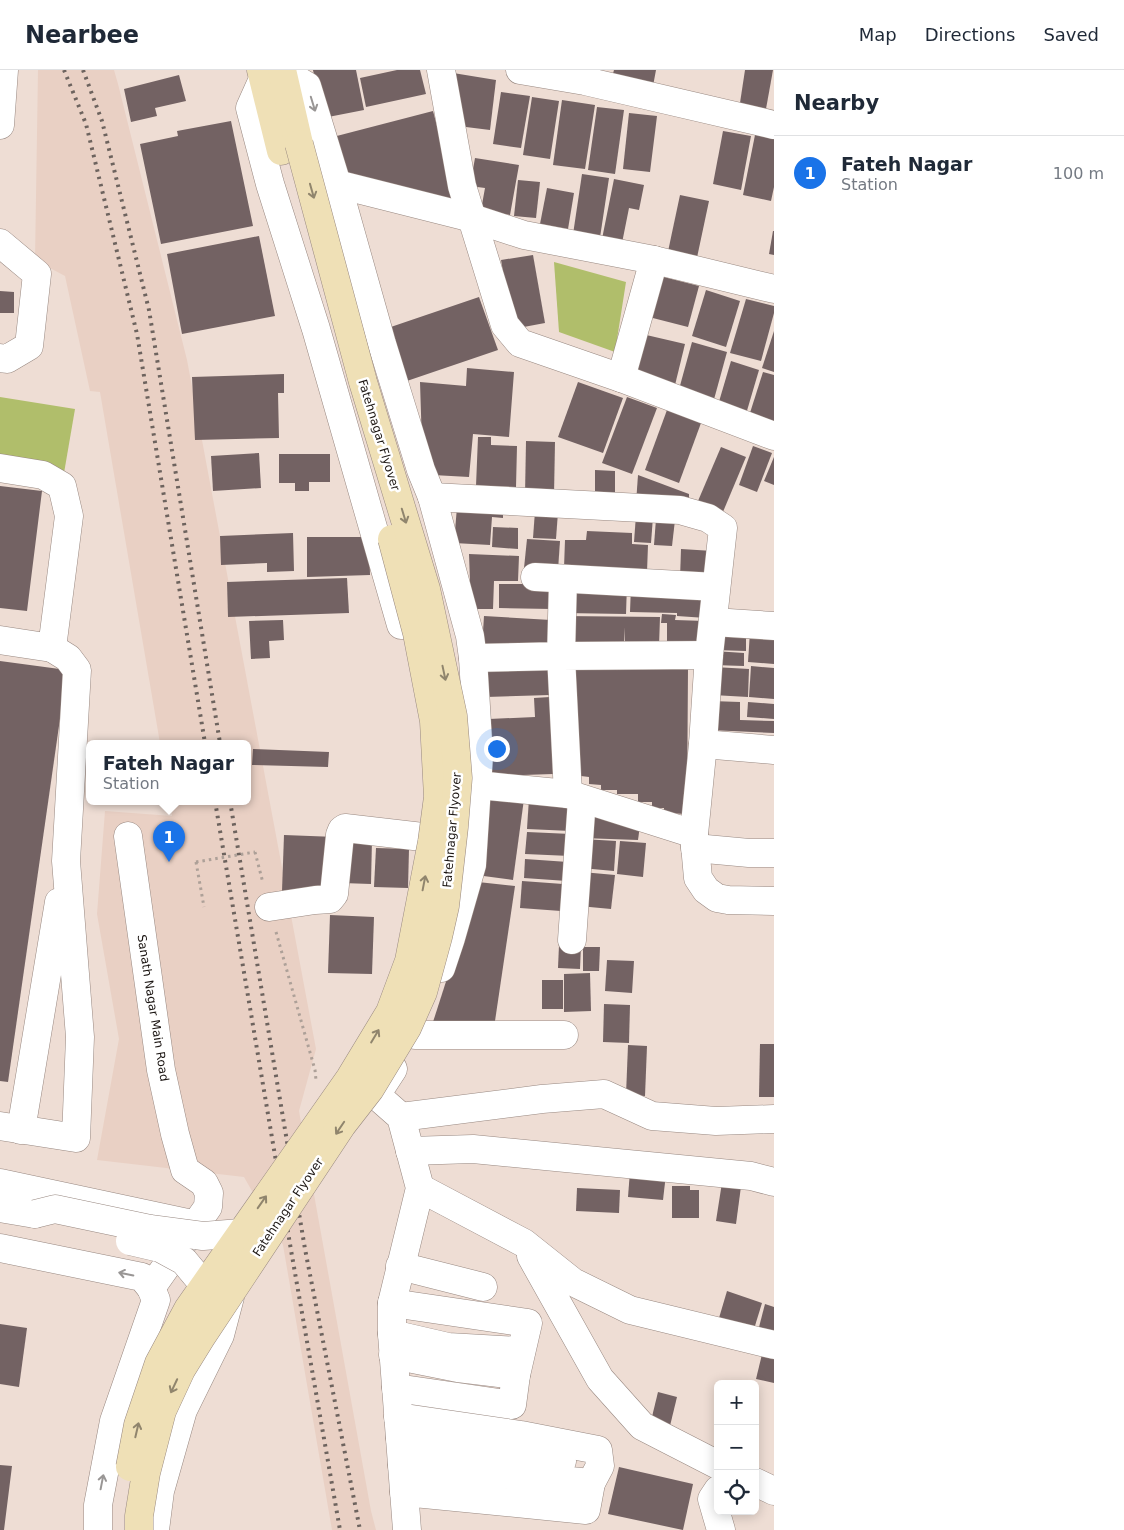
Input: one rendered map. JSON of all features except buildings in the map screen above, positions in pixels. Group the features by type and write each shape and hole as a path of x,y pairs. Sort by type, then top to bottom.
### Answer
{"main road":[{"name":"Fatehnagar Flyover","path":"123,1530 126,1484 138,1424 159,1363 188,1309 350,1078 390,1012 411,953 432,842 438,797 434,721 417,633 290,148 272,72"},
{"name":"Fatehnagar Flyover","path":"139,1530 138,1516 146,1473 162,1411 181,1370 342,1125 370,1089 398,1043 423,992 445,906 458,778 453,716 426,590 290,148"}],"street":[{"path":"0,125 4,70"},
{"path":"441,70 462,186 505,325 520,343 621,378 774,436"},
{"path":"520,70 585,81 774,125"},
{"path":"407,1530 393,1344 392,1303 420,1188 401,1117 376,1095 415,1035 434,990 472,865 479,745 473,658 470,636 432,497 421,470 382,344 307,86 272,72 250,108 270,184 316,329 411,657 425,742 429,745 479,745"},
{"path":"337,184 472,218 524,236 654,260 774,290"},
{"path":"0,243 37,274 29,346 7,358 0,358"},
{"path":"621,378 654,260"},
{"path":"0,468 43,475 62,486 69,516 52,648"},
{"path":"432,497 680,510 708,518 723,528 709,655 694,841 698,878 706,890 717,898 774,901"},
{"path":"535,577 716,587"},
{"path":"563,580 561,656 575,796 572,940"},
{"path":"713,622 774,626"},
{"path":"0,640 52,648 68,658 77,670 66,861 80,1037 76,1138 11,1128 66,861"},
{"path":"473,658 709,655"},
{"path":"703,744 774,750"},
{"path":"478,785 575,796 694,841 749,853 774,853"},
{"path":"269,907 330,899 334,894 340,835 345,828 474,843"},
{"name":"Sanath Nagar Main Road","path":"128,836 161,1070 175,1134 185,1170 204,1183 209,1193 208,1207 151,1288"},
{"path":"415,1035 564,1035"},
{"path":"401,1117 542,1099 604,1094 652,1116 716,1121 774,1119"},
{"path":"410,1152 473,1149 751,1176 774,1182"},
{"path":"0,1183 196,1224 216,1234 235,1250 240,1262 220,1335 183,1410 160,1491 155,1530"},
{"path":"420,1188 524,1243 573,1282 630,1310 774,1345"},
{"path":"0,1208 35,1214 52,1225 160,1248 184,1260 204,1285"},
{"path":"35,1214 55,1209 150,1229 203,1236 241,1232"},
{"path":"524,1243 600,1379 642,1426 714,1463"},
{"path":"0,1248 142,1277 151,1288 156,1300 114,1421 98,1505 98,1530"},
{"path":"400,1266 483,1287"},
{"path":"392,1303 528,1323 518,1363 512,1405 396,1388"},
{"path":"140,1342 206,1362"},
{"path":"393,1344 448,1347 518,1363"},
{"path":"400,1440 521,1435 598,1450 596,1474 586,1510 404,1492"},
{"path":"400,1440 596,1474"},
{"path":"759,1484 774,1491"},
{"path":"717,1515 721,1530"}],"path":[{"path":"204,907 196,862 255,852 315,1070 316,1083"}],"shaded area":[{"path":"38,70 114,70 187,360 316,1049 299,1111 376,1530 332,1530 283,1245 244,1177 97,1160 119,1039 97,914 105,811 172,816 171,805 251,805 251,740 159,740 100,392 90,391 65,276 35,260"}],"green space":[{"path":"554,262 626,282 615,352 559,332"},
{"path":"0,397 75,409 64,473 0,462"}],"railway":[{"path":"64,70 86,124 137,334 205,740"},
{"path":"83,70 102,121 149,310 220,740"},
{"path":"216,805 340,1530"},
{"path":"231,805 305,1249 360,1530"}],"place":[{"name":"Fateh Nagar","path":"169,862"}]}
